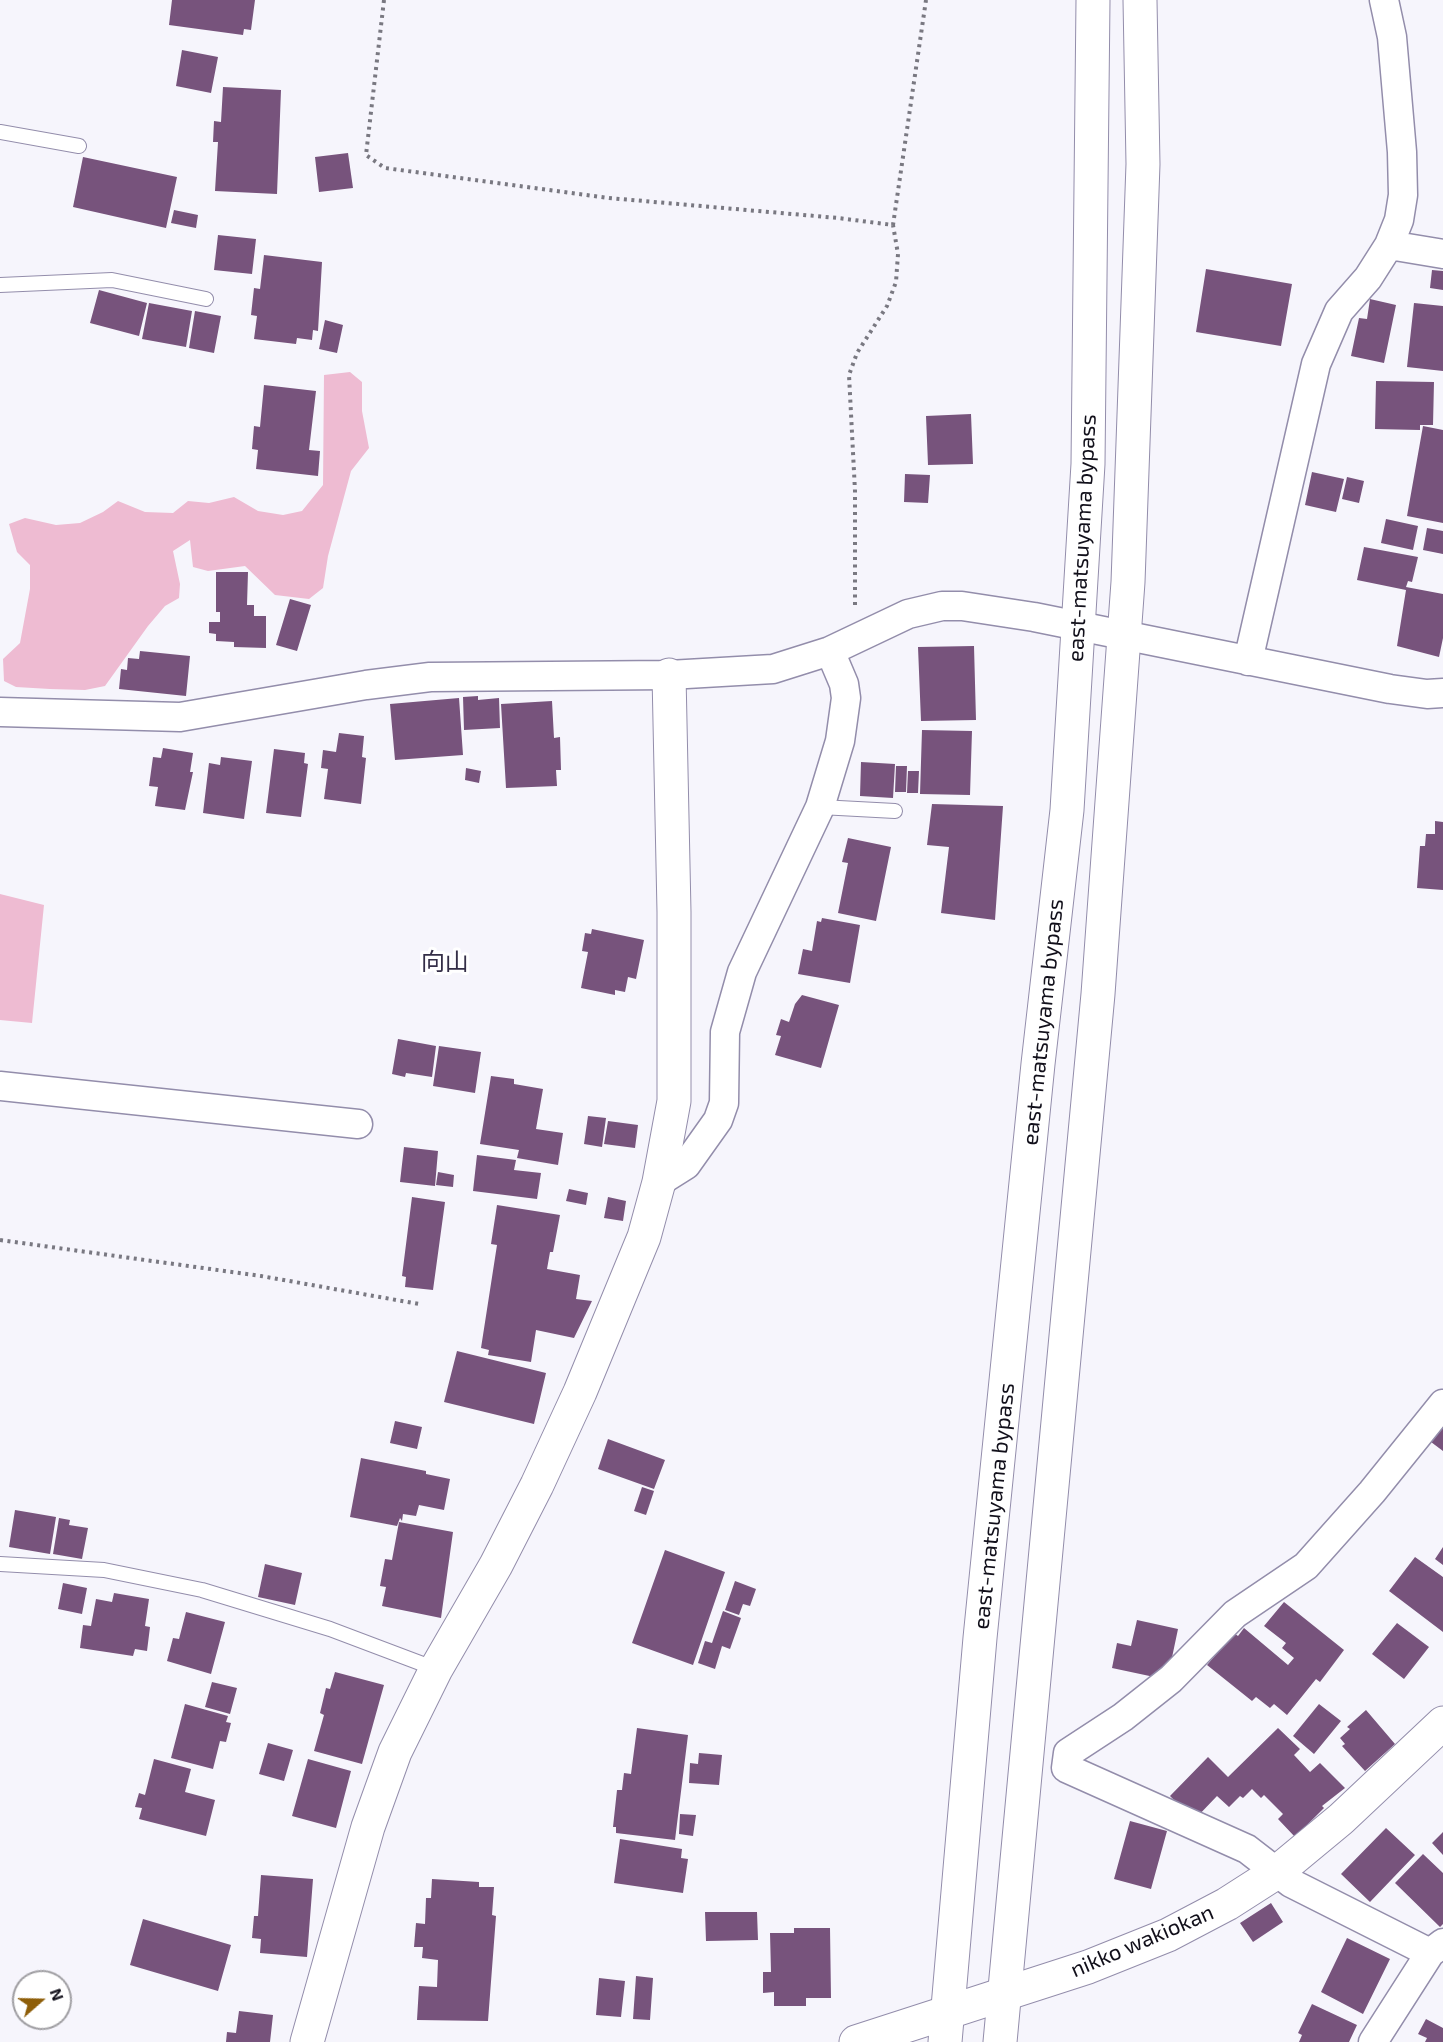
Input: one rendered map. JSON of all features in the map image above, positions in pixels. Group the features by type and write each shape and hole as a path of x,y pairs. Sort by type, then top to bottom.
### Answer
{"main road":[{"name":"east-matsuyama bypass","path":"946,2028 980,1638 1038,1064 1067,810 1089,452 1094,0"},
{"name":"east-matsuyama bypass","path":"1000,2042 1098,994 1124,634 1136,398 1143,187 1140,0"},
{"path":"307,2042 368,1827 396,1752 436,1669 496,1565 580,1392 644,1237 659,1182 674,1101 674,912 669,675"},
{"name":"nikko wakiokan","path":"856,2042 946,2028 1005,1993 1088,1966 1168,1935 1227,1904 1277,1872 1341,1819 1443,1723"}],"street":[{"path":"1248,661 1316,364 1339,311 1368,278 1389,245 1399,220 1403,184 1392,37 1384,0"},
{"path":"1389,245 1443,254"},
{"path":"0,712 180,717 366,685 430,677 669,675 774,669 843,645 908,614 942,606 962,606 1078,625 1390,689 1427,694 1443,693"},
{"path":"659,1182 686,1165 718,1120 724,1103 725,1032 741,972 820,807 840,741 846,698 843,645"},
{"path":"0,1086 358,1124"},
{"path":"1373,2042 1436,1948 1291,1883 1247,1849 1218,1834 1066,1768 1068,1754 1123,1717 1171,1679 1235,1614 1306,1566 1372,1492 1443,1404"}],"lane":[{"path":"0,132 79,146"},
{"path":"0,285 111,280 207,299"},
{"path":"820,807 895,811"},
{"path":"0,1564 104,1570 202,1590 330,1629 436,1669"}],"path":[{"path":"384,0 366,155 384,168 609,198 893,225"},
{"path":"843,645 855,491 849,375 857,353 887,306 896,282 898,254 893,225 926,0"},
{"path":"0,1240 261,1276 419,1304"}],"shaded area":[{"path":"350,372 362,382 362,411 369,448 351,471 328,556 323,588 309,599 275,595 245,566 208,571 193,567 190,540 173,551 180,584 179,598 165,606 148,626 105,686 85,690 50,689 16,687 4,681 3,659 20,643 30,589 30,565 17,552 9,524 25,518 56,525 80,523 103,512 118,501 145,512 173,513 188,501 209,503 234,497 258,511 283,515 302,511 323,485 324,375"},
{"path":"0,894 44,905 32,1023 0,1020"}],"building":[{"path":"172,0 255,0 251,30 244,29 243,35 169,25"},
{"path":"182,50 218,57 211,93 176,86"},
{"path":"223,87 281,90 277,194 215,191 218,142 213,142 214,121 221,122"},
{"path":"348,153 353,188 319,192 315,157"},
{"path":"83,157 177,177 166,228 73,207"},
{"path":"174,210 198,215 196,228 171,223"},
{"path":"218,235 256,239 252,274 214,270"},
{"path":"264,255 322,262 318,331 313,330 312,340 297,338 296,344 254,339 257,316 251,315 254,288 260,289"},
{"path":"1206,269 1292,284 1281,346 1196,332"},
{"path":"1432,270 1443,271 1443,290 1430,288"},
{"path":"99,290 147,303 139,336 90,323"},
{"path":"1370,299 1396,305 1384,363 1351,356 1359,318 1367,319"},
{"path":"149,303 192,311 186,347 142,339"},
{"path":"1414,303 1443,306 1443,371 1407,367"},
{"path":"195,311 221,316 214,353 189,348"},
{"path":"325,320 343,325 337,353 319,349"},
{"path":"1376,381 1434,382 1433,425 1420,425 1420,430 1375,429"},
{"path":"264,385 316,391 309,450 320,451 318,476 256,469 258,450 252,449 254,426 260,427"},
{"path":"971,414 973,464 928,465 926,416"},
{"path":"1423,426 1443,430 1443,523 1407,516"},
{"path":"1312,472 1344,479 1336,512 1305,505"},
{"path":"905,474 930,475 928,503 904,502"},
{"path":"1347,477 1364,481 1359,503 1342,499"},
{"path":"1386,519 1418,526 1413,550 1381,543"},
{"path":"1427,528 1443,531 1443,554 1423,550"},
{"path":"1364,547 1418,557 1412,582 1408,581 1406,587 1443,594 1443,638 1439,657 1397,646 1406,590 1357,580"},
{"path":"216,572 248,572 247,605 254,605 254,616 266,616 266,648 234,647 234,642 216,641 216,634 209,633 209,622 220,622 220,612 216,612"},
{"path":"290,599 311,605 297,651 276,645"},
{"path":"974,646 976,720 921,721 918,647"},
{"path":"140,651 190,656 186,696 119,689 121,669 127,670 128,658 139,659"},
{"path":"478,696 478,700 499,698 500,728 464,730 463,697"},
{"path":"459,698 463,755 395,760 390,704"},
{"path":"552,701 554,738 560,737 561,770 556,770 557,786 506,788 501,704"},
{"path":"922,730 972,731 970,795 920,794"},
{"path":"339,733 364,736 362,757 366,758 361,804 324,799 328,769 321,768 323,750 336,752"},
{"path":"163,748 193,753 190,772 193,772 185,810 155,806 158,787 149,786 153,757 161,758"},
{"path":"274,749 305,753 304,763 308,764 301,817 266,813"},
{"path":"221,757 252,761 244,819 203,813 209,763 220,765"},
{"path":"861,762 895,764 893,798 860,796"},
{"path":"896,766 907,766 906,792 895,792"},
{"path":"466,768 481,771 479,783 465,780"},
{"path":"908,771 919,771 918,793 907,793"},
{"path":"932,804 1003,806 995,920 941,913 949,847 927,845"},
{"path":"1435,821 1443,822 1443,890 1417,888 1420,846 1425,846 1426,834 1435,834"},
{"path":"848,838 891,847 876,921 838,913 848,863 842,862"},
{"path":"822,918 860,925 850,983 798,974 803,949 812,951 817,921 821,922"},
{"path":"592,929 644,940 636,979 628,977 625,992 615,990 615,995 581,988 588,952 582,951 585,933 591,934"},
{"path":"802,995 839,1005 821,1068 775,1055 781,1036 776,1035 781,1019 789,1022 795,1004"},
{"path":"398,1039 436,1046 432,1077 406,1073 405,1077 392,1074"},
{"path":"439,1046 481,1052 475,1093 433,1086"},
{"path":"491,1076 514,1079 514,1084 543,1089 536,1129 563,1133 558,1165 517,1158 519,1150 480,1144"},
{"path":"588,1116 606,1118 602,1147 584,1144"},
{"path":"608,1121 638,1125 635,1148 604,1144"},
{"path":"404,1147 438,1151 435,1186 400,1182"},
{"path":"477,1155 516,1160 514,1170 541,1173 537,1199 473,1191"},
{"path":"438,1172 454,1175 453,1187 436,1185"},
{"path":"569,1189 588,1193 586,1205 566,1201"},
{"path":"412,1197 445,1202 433,1290 405,1287 406,1277 402,1276"},
{"path":"608,1197 626,1201 623,1221 604,1218"},
{"path":"497,1205 560,1215 553,1252 550,1252 547,1269 580,1275 576,1299 592,1301 574,1338 536,1330 531,1362 488,1355 489,1350 481,1348 497,1245 491,1244"},
{"path":"457,1351 546,1373 534,1424 444,1402"},
{"path":"395,1421 422,1427 417,1449 390,1443"},
{"path":"1443,1425 1443,1451 1431,1442"},
{"path":"608,1439 665,1460 654,1489 598,1469"},
{"path":"361,1458 426,1471 426,1474 450,1479 444,1510 419,1505 416,1516 403,1514 402,1521 400,1518 397,1526 350,1517"},
{"path":"642,1487 654,1491 646,1515 634,1511"},
{"path":"15,1510 56,1517 50,1554 9,1547"},
{"path":"59,1518 70,1520 69,1525 88,1528 82,1559 53,1554"},
{"path":"399,1522 453,1532 441,1618 382,1606 386,1587 380,1586 385,1559 392,1560"},
{"path":"1443,1547 1443,1565 1435,1559"},
{"path":"665,1550 725,1572 693,1665 632,1643"},
{"path":"1415,1557 1443,1577 1443,1632 1389,1591"},
{"path":"265,1564 302,1573 295,1605 258,1597"},
{"path":"735,1581 756,1589 750,1606 743,1604 739,1615 725,1610"},
{"path":"63,1583 87,1588 82,1614 58,1609"},
{"path":"114,1593 149,1599 145,1626 150,1627 147,1651 135,1649 133,1656 80,1648 83,1625 91,1626 96,1599 112,1602"},
{"path":"1284,1602 1344,1650 1320,1682 1316,1679 1287,1715 1274,1704 1270,1708 1256,1697 1252,1701 1207,1665 1234,1633 1238,1636 1244,1628 1288,1665 1294,1658 1282,1648 1286,1643 1264,1626"},
{"path":"723,1611 741,1618 730,1649 722,1646 715,1669 698,1663 705,1641 712,1643"},
{"path":"186,1612 225,1622 211,1674 167,1661 173,1638 179,1639"},
{"path":"1137,1620 1178,1629 1170,1667 1159,1678 1112,1668 1117,1643 1131,1646"},
{"path":"1397,1623 1429,1647 1404,1679 1372,1654"},
{"path":"335,1672 384,1685 362,1764 314,1751 324,1715 320,1713 326,1688 330,1689"},
{"path":"212,1682 237,1688 230,1714 205,1707"},
{"path":"185,1704 228,1716 226,1722 231,1723 226,1742 220,1741 213,1769 171,1758"},
{"path":"1319,1704 1341,1721 1314,1754 1293,1736"},
{"path":"1366,1710 1395,1744 1365,1771 1342,1746 1345,1744 1340,1738 1350,1729 1347,1727"},
{"path":"637,1728 688,1735 675,1840 616,1833 616,1827 613,1827 617,1790 622,1790 624,1773 631,1774"},
{"path":"1278,1728 1300,1749 1294,1755 1310,1772 1320,1763 1345,1788 1322,1806 1324,1808 1295,1837 1278,1819 1283,1814 1264,1795 1261,1798 1252,1789 1243,1798 1240,1796 1229,1807 1217,1796 1194,1820 1170,1796 1208,1757 1228,1777"},
{"path":"268,1743 293,1750 284,1781 259,1774"},
{"path":"699,1753 722,1755 719,1785 689,1783 690,1763 698,1764"},
{"path":"154,1759 191,1769 185,1792 215,1800 206,1836 139,1819 142,1808 135,1807 139,1793 145,1795"},
{"path":"308,1759 351,1771 336,1828 292,1816"},
{"path":"680,1814 696,1815 693,1836 679,1834"},
{"path":"1130,1821 1167,1831 1151,1889 1114,1879"},
{"path":"1386,1828 1415,1855 1370,1902 1341,1874"},
{"path":"1443,1832 1443,1855 1432,1843"},
{"path":"620,1839 682,1849 681,1858 688,1859 683,1893 614,1883"},
{"path":"1423,1854 1443,1873 1443,1924 1440,1927 1395,1883"},
{"path":"261,1875 313,1879 307,1957 260,1953 261,1939 252,1938 254,1916 258,1916"},
{"path":"432,1879 479,1882 479,1887 494,1887 492,1915 496,1916 488,2021 417,2020 419,1986 437,1987 438,1960 422,1958 423,1947 414,1947 416,1923 425,1924 426,1898 431,1898"},
{"path":"1271,1903 1283,1922 1253,1942 1240,1923"},
{"path":"705,1912 757,1912 758,1940 706,1941"},
{"path":"143,1919 231,1945 218,1991 130,1965"},
{"path":"794,1928 830,1928 831,1998 806,1998 806,2006 774,2006 774,1992 763,1993 763,1972 771,1972 770,1933 794,1933"},
{"path":"1347,1938 1390,1959 1363,2014 1321,1992"},
{"path":"636,1976 653,1978 650,2020 633,2019"},
{"path":"599,1978 625,1981 621,2017 596,2015"},
{"path":"1312,2004 1357,2025 1349,2042 1299,2042 1302,2035 1298,2033"},
{"path":"239,2011 273,2015 270,2042 226,2042 227,2032 236,2033"},
{"path":"1426,2019 1443,2028 1443,2042 1425,2042 1427,2038 1418,2034"}],"district":[{"name":"向山","path":"445,962"}]}
